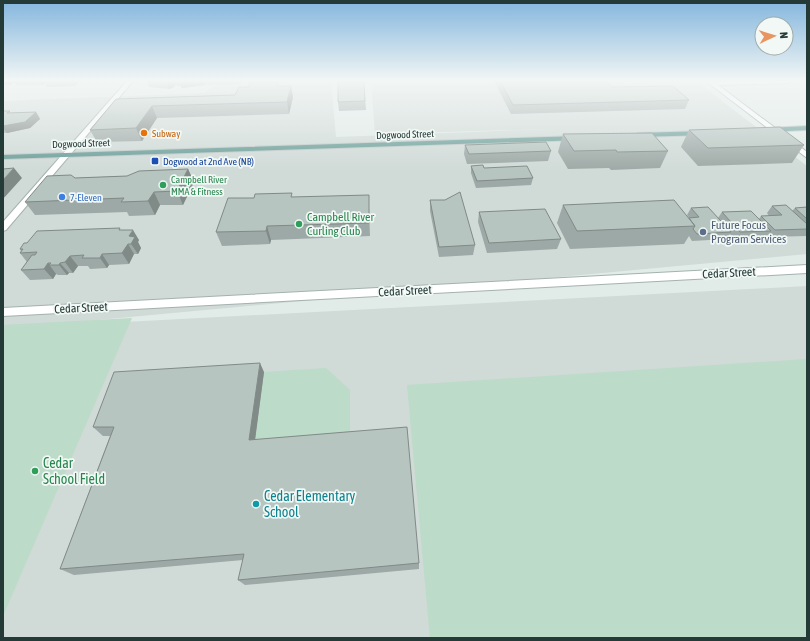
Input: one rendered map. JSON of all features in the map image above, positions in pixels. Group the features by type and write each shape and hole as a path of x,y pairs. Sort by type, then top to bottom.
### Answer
{"main road":[{"path":"756,131 807,128"},
{"path":"631,136 709,133"},
{"name":"Dogwood Street","path":"3,157 584,138"}],"street":[{"path":"3,228 104,111"},
{"path":"748,111 807,156"},
{"name":"Cedar Street","path":"3,312 807,269"}],"shaded area":[{"path":"3,111 334,111 336,137 549,129 375,134 373,111 735,111 807,166 807,254 12,328 807,286 807,638 3,638 3,199 5,197 3,197"}],"green space":[{"name":"Cedar School Field","path":"132,318 3,616 3,325"},
{"path":"807,359 807,638 430,638 407,385"},
{"path":"326,368 350,390 350,441 254,448 264,372"}],"building":[{"path":"3,111 10,111 7,113 36,112 25,122 3,126"},
{"path":"106,111 148,111 136,128 90,130"},
{"path":"780,127 804,145 708,148 689,130"},
{"path":"652,133 668,151 574,151 563,134"},
{"path":"546,142 551,151 469,154 465,145"},
{"path":"483,165 484,168 527,166 533,178 477,181 471,166"},
{"path":"14,168 3,180 3,169"},
{"path":"188,169 177,191 154,192 148,201 121,202 124,198 25,202 47,176 71,175 75,178 127,176 139,171"},
{"path":"460,192 475,245 439,247 430,200 445,200"},
{"path":"292,193 291,197 369,195 369,223 267,226 266,231 216,232 228,198 254,198 255,194"},
{"path":"674,200 695,226 577,231 563,205"},
{"path":"786,205 807,224 807,229 775,230 761,216 782,215 772,206"},
{"path":"708,207 731,232 697,234 693,229 695,226 689,218 699,217 691,208"},
{"path":"807,207 807,219 795,208"},
{"path":"545,209 561,239 489,243 479,212"},
{"path":"751,211 771,231 740,232 722,212"},
{"path":"120,228 119,230 133,230 129,236 135,237 131,244 128,244 122,253 102,254 100,258 82,258 84,255 70,256 65,262 60,263 59,265 49,265 51,263 48,263 44,269 21,270 32,255 35,255 37,252 20,253 23,249 20,249 24,243 27,243 37,231"},
{"name":"Cedar Elementary School","path":"260,363 249,440 407,427 419,563 238,580 244,554 60,569 114,427 93,427 114,372"}],"place":[{"name":"Subway","path":"144,133"},
{"name":"Dogwood at 2nd Ave (NB)","path":"155,161"},
{"name":"Campbell River MMA & Fitness","path":"163,185"},
{"name":"7-Eleven","path":"62,197"},
{"name":"Campbell River Curling Club","path":"299,224"},
{"name":"Future Focus Program Services","path":"703,232"},
{"name":"Cedar School Field","path":"35,471"},
{"name":"Cedar Elementary School","path":"256,504"}]}
